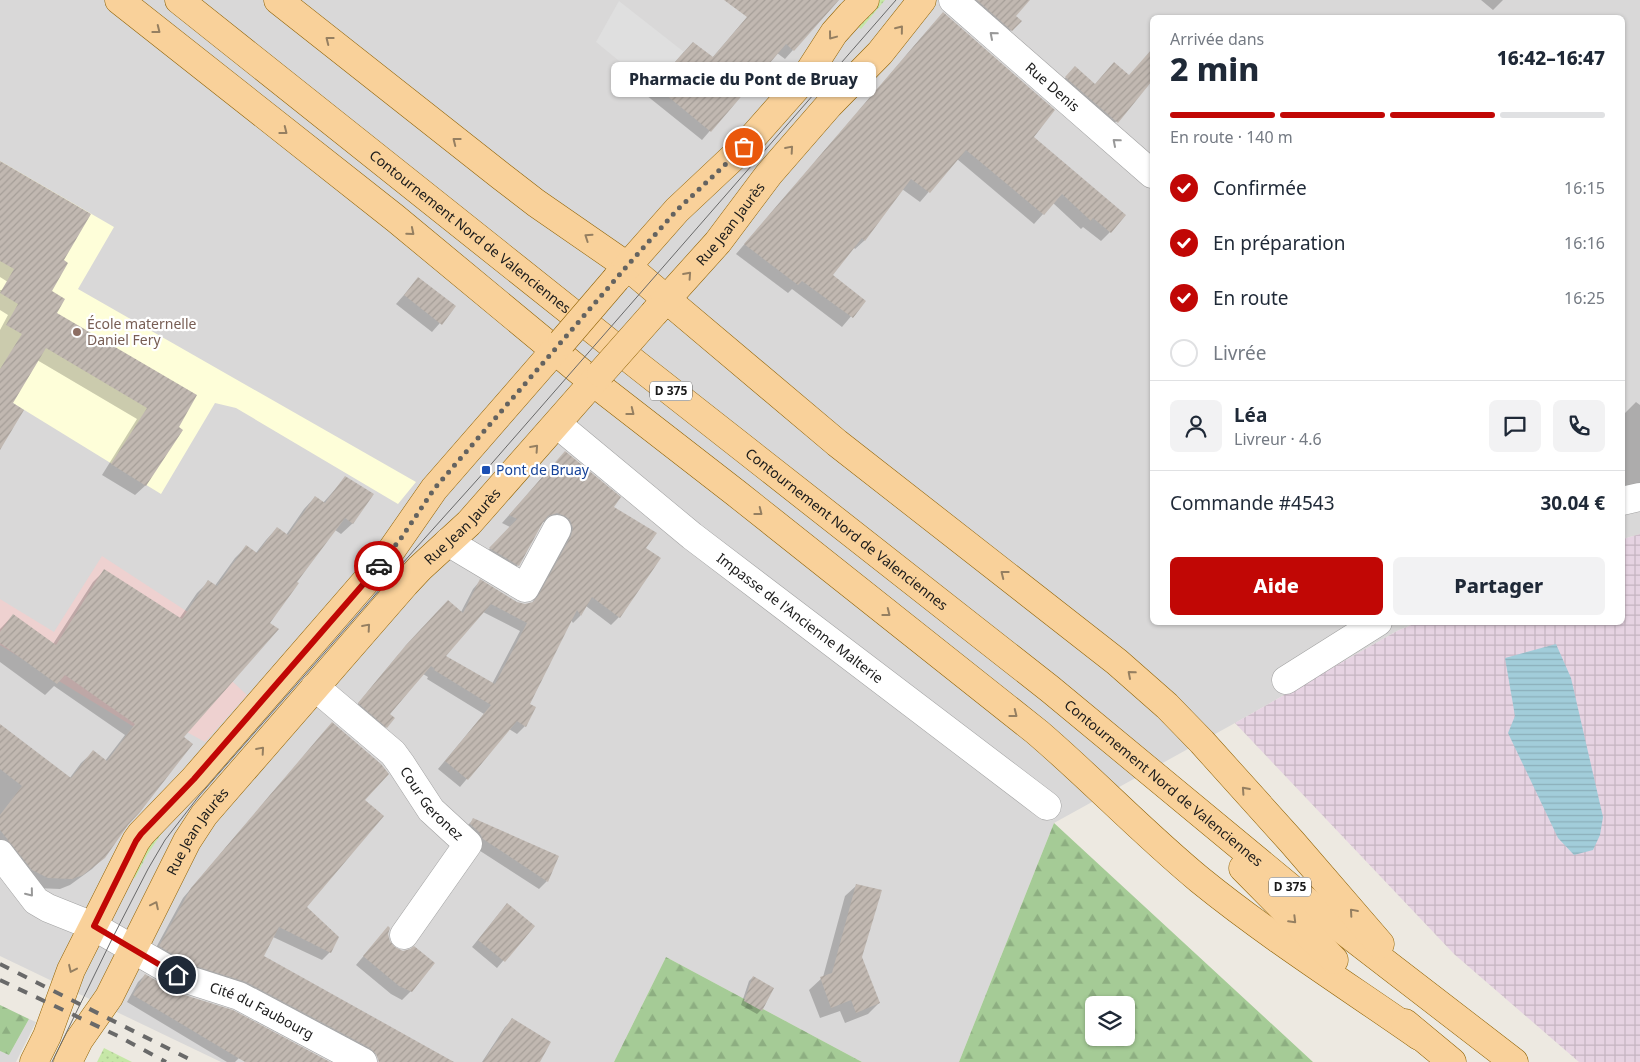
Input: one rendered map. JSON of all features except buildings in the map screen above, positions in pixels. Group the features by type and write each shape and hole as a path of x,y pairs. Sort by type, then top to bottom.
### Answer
{"main road":[{"path":"118,0 558,346 736,493 1037,732 1221,896 1420,1036"},
{"name":"Contournement Nord de Valenciennes","path":"179,0 640,367 1050,689 1322,914 1514,1062"},
{"path":"278,0 536,202 661,305 1117,662 1167,706 1202,742 1419,988"},
{"path":"34,1062 71,970 141,834 194,779 386,558 434,489 622,272 677,210 744,147 805,78 834,33 866,0"},
{"name":"Rue Jean Jaurès","path":"68,1062 79,1040 109,996 187,841 204,815 420,568 469,523 718,242 769,174 829,105 880,53 922,0"},
{"path":"1163,783 1307,934 1346,972 1452,1062"}],"street":[{"name":"Rue Denis","path":"954,0 1150,172"},
{"name":"Impasse de l'Ancienne Malterie","path":"556,424 692,536 1047,806"},
{"path":"1625,500 1640,497"},
{"path":"448,542 525,588 557,529"},
{"path":"1286,680 1373,625"},
{"name":"Cour Geronez","path":"315,687 393,753 431,810 468,844 404,935"},
{"name":"Cité du Faubourg","path":"0,854 36,901 59,913 94,926 183,978 239,996 363,1062"}],"shaded area":[{"path":"0,0 1640,0 1640,534 1625,538 1625,15 1150,15 1150,625 1411,625 1397,631 1054,823 959,1062 862,1062 666,957 614,1062 221,1062 0,956"},
{"path":"619,1 684,52 652,88 596,42"},
{"name":"École maternelle Daniel Fery","path":"0,161 114,227 78,289 416,482 398,504 236,408 215,403 161,494 0,395"},
{"path":"1640,534 1640,1062 1579,1062 1454,954 1235,723 1397,631 1411,625 1625,625 1625,538"},
{"path":"102,556 197,618 220,670 247,695 205,742 163,719 139,730 0,645 0,599 54,632"},
{"path":"29,1019 36,1022 16,1062 0,1062 0,1051 9,1055"}],"green space":[{"path":"877,0 885,0 861,29 854,24"},
{"path":"174,815 147,855 135,878 126,874"},
{"path":"1054,823 1313,1062 959,1062"},
{"path":"666,957 862,1062 614,1062"},
{"path":"0,1005 29,1019 9,1055 0,1051"},
{"path":"104,1048 132,1062 97,1062"}],"water":[{"path":"1556,644 1571,678 1603,817 1600,835 1593,850 1574,855 1558,838 1508,733 1515,716 1505,658"}],"tram line":[{"path":"52,1062 148,869 165,840 199,796 896,0"}],"railway":[{"path":"0,964 195,1062"},
{"path":"0,980 118,1036 166,1062"}],"way so far":[{"path":"379,566 402,537 434,489 627,266 677,210 744,147"}],"place":[{"name":"Pharmacie du Pont de Bruay","path":"744,147"},
{"name":"École maternelle Daniel Fery","path":"77,332"},
{"name":"Pont de Bruay","path":"486,470"}],"route":[{"path":"177,975 94,926 141,834 194,779 379,566"}]}
